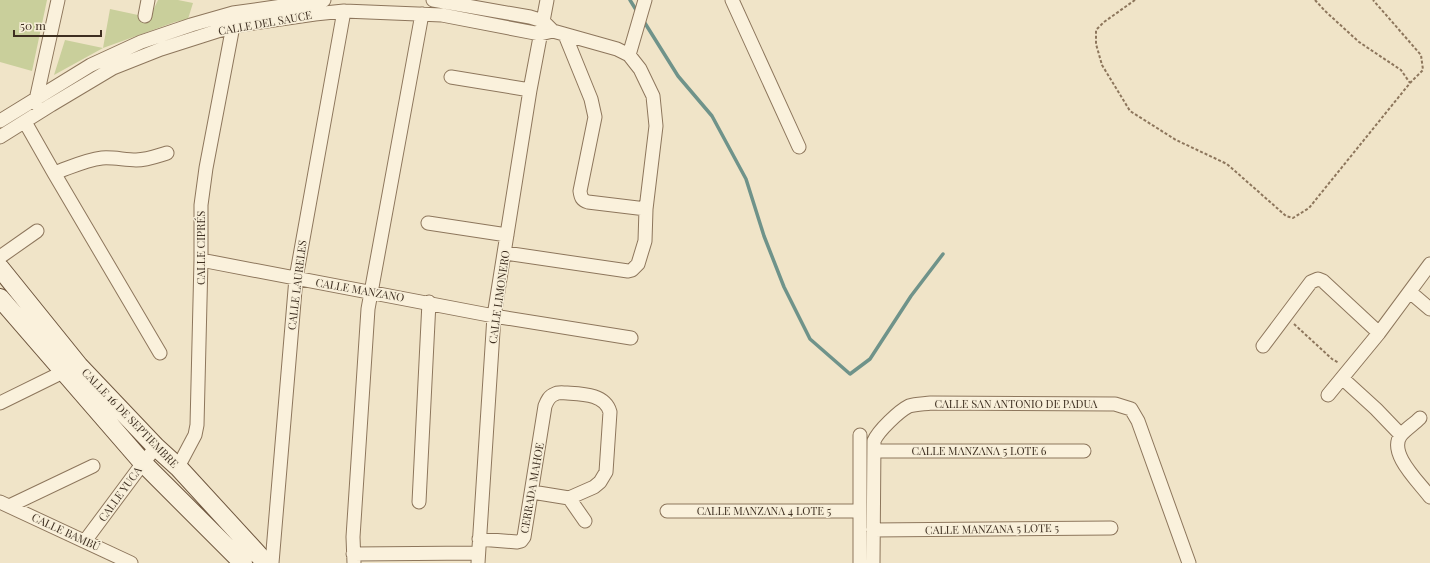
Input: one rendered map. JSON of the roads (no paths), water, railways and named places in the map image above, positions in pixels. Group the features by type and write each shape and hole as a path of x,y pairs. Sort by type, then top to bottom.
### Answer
{"main road":[{"name":"CALLE 16 DE SEPTIEMBRE","path":"0,268 80,366 156,447 178,466 266,563"},
{"name":"CALLE 16 DE SEPTIEMBRE","path":"0,298 143,463 243,563"}],"street":[{"path":"36,114 36,100 58,0"},
{"path":"145,16 148,0"},
{"path":"233,13 236,0"},
{"name":"CALLE DEL SAUCE","path":"0,121 91,65 141,42 190,25 233,13 324,0"},
{"name":"CALLE DEL SAUCE","path":"433,0 455,2 530,17 550,30"},
{"name":"CALLE LIMONERO","path":"478,558 494,316 530,90 550,30 547,0"},
{"path":"505,253 628,271 632,270 638,264 645,241 646,209 656,126 653,96 640,69 629,55 645,0"},
{"path":"732,0 799,146"},
{"name":"CALLE DEL SAUCE","path":"0,137 113,68 161,49 233,26 315,14 344,11 422,14 550,30 617,49 629,55"},
{"name":"CALLE LAURELES","path":"272,563 296,278 344,11"},
{"path":"422,14 368,309 354,559 478,558"},
{"name":"CALLE CIPRÉS","path":"178,466 195,435 198,426 202,260 200,231 203,187 233,26"},
{"path":"550,30 591,99 595,117 580,196 583,200 588,202 646,209"},
{"path":"451,77 530,90"},
{"path":"25,122 160,353"},
{"path":"54,173 100,158 137,160 148,159 167,152"},
{"path":"428,223 507,235"},
{"path":"0,257 37,231"},
{"name":"CALLE MANZANO","path":"202,260 429,302 494,316 631,338"},
{"path":"1328,395 1379,333 1430,264"},
{"path":"1263,346 1311,282 1318,279 1323,281 1379,333"},
{"path":"1410,292 1430,309"},
{"path":"419,502 429,302"},
{"path":"0,403 63,372"},
{"path":"1346,374 1401,436"},
{"name":"CERRADA MAHOE","path":"479,538 517,542 521,541 524,537 545,406 547,400 557,393 591,395 601,400 609,408 610,412 606,472 600,482 594,487 569,498"},
{"name":"CALLE SAN ANTONIO DE PADUA","path":"873,563 874,441 876,436 904,409 915,405 931,403 1116,404 1131,409 1138,421 1189,563"},
{"path":"1420,418 1401,436 1398,445 1399,456 1430,497"},
{"path":"860,435 860,563"},
{"name":"CALLE YUCA","path":"85,541 156,447"},
{"name":"CALLE MANZANA 5 LOTE 6","path":"874,451 1084,451"},
{"path":"5,504 94,466"},
{"path":"532,492 569,498 585,521"},
{"name":"CALLE BAMBÚ","path":"5,504 85,541 111,559 131,563"},
{"name":"CALLE MANZANA 4 LOTE 5","path":"667,511 860,511"},
{"name":"CALLE MANZANA 5 LOTE 5","path":"873,530 1111,528"}],"waterway":[{"path":"630,0 638,13"},
{"path":"643,20 678,76 712,116 746,179 764,236 784,287 810,339 850,374 870,359 911,296 943,254"}]}
